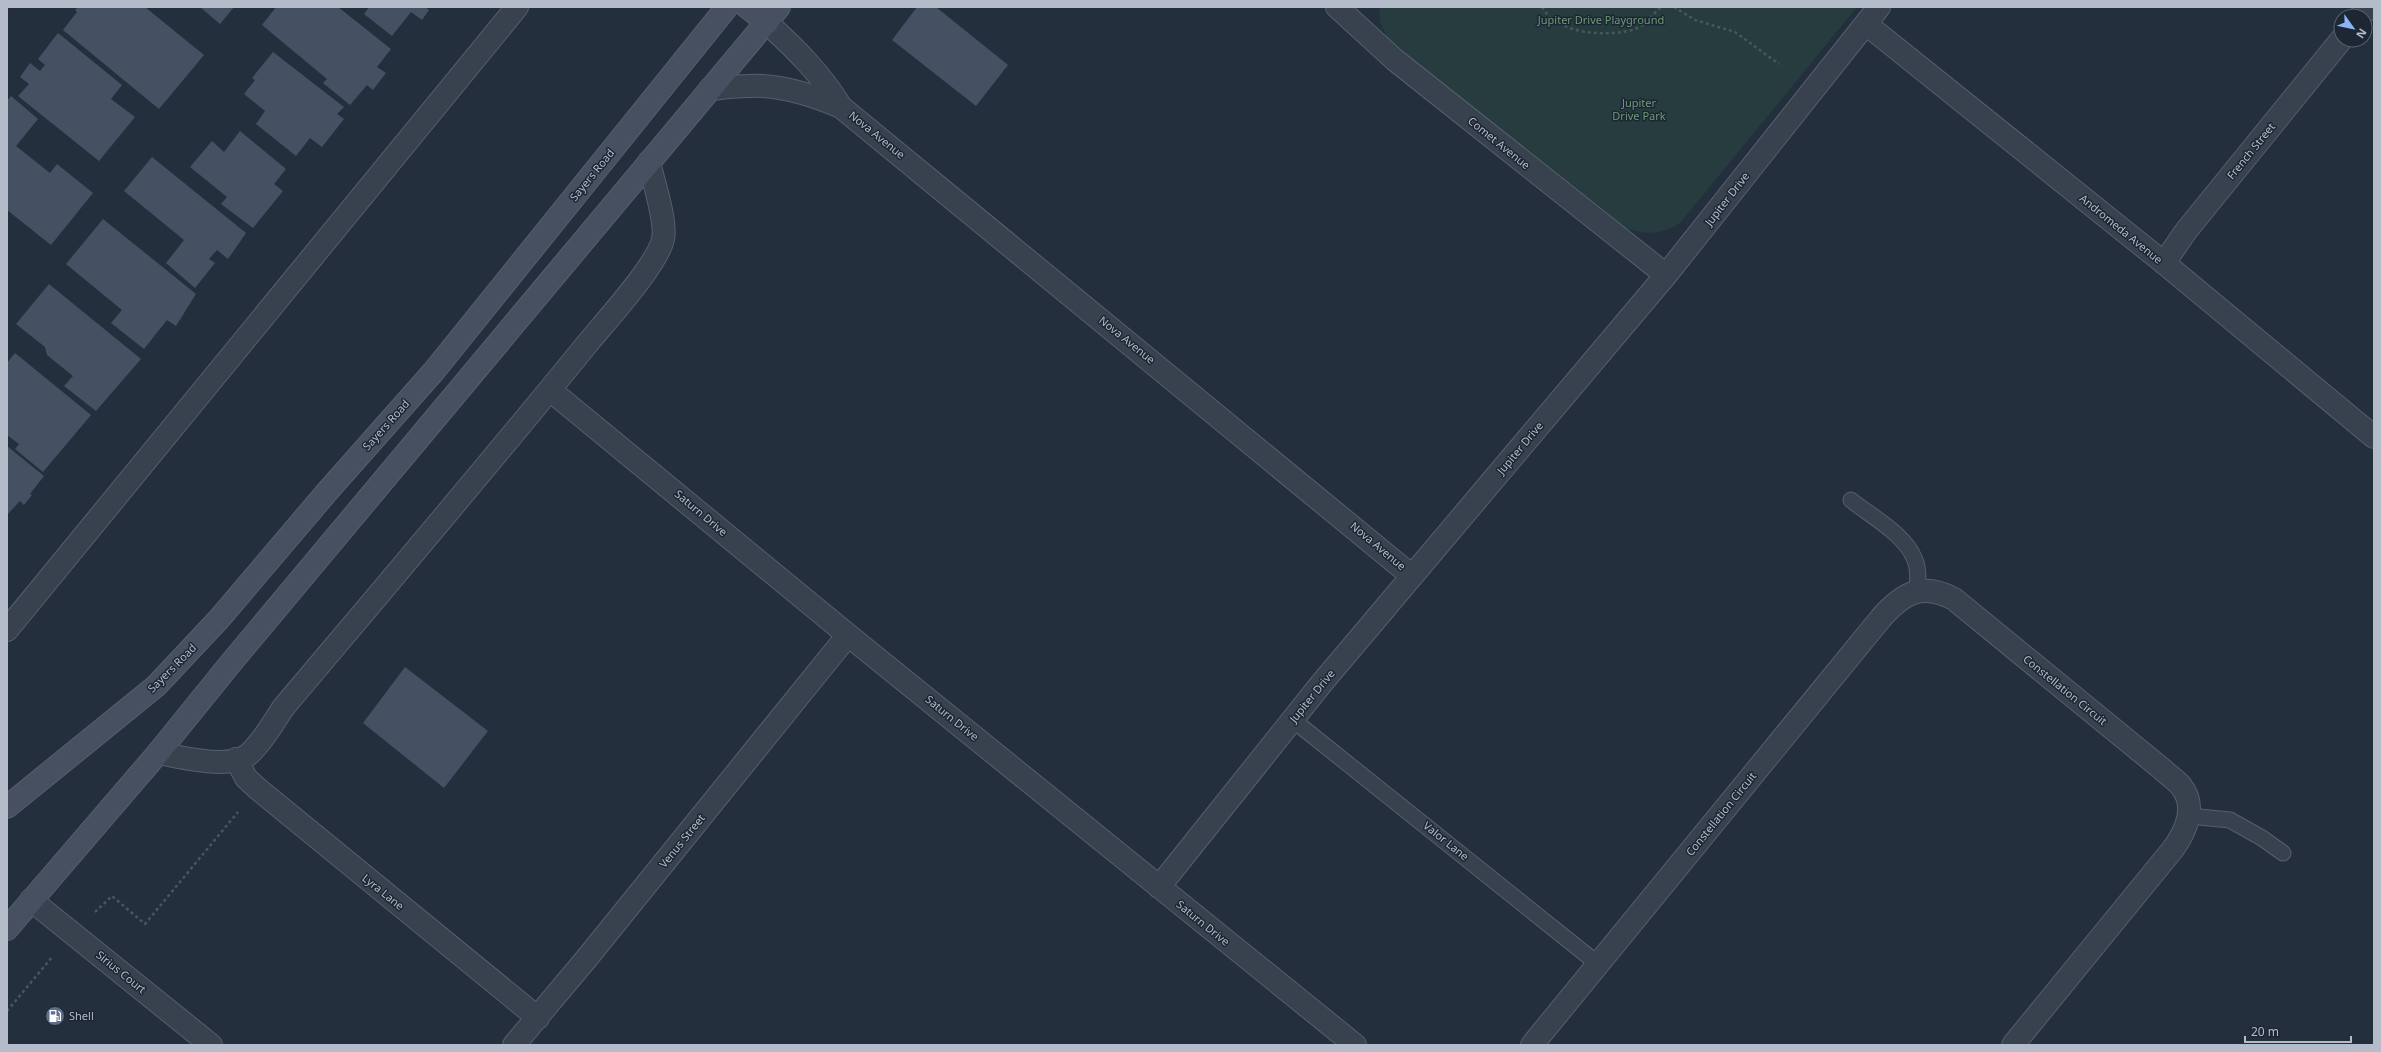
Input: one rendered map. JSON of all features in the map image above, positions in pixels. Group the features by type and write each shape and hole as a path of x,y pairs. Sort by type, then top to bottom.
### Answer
{"main road":[{"name":"Sayers Road","path":"7,807 156,686 220,619 326,493 434,371 728,7"},
{"path":"7,929 158,753 773,15 747,7"}],"street":[{"path":"7,630 517,7"},
{"name":"Jupiter Drive","path":"1159,887 1293,720 1412,576 1666,275 1879,7"},
{"name":"Comet Avenue","path":"1344,9 1395,60 1666,275"},
{"name":"Nova Avenue","path":"773,15 797,50 831,90 841,107"},
{"name":"Andromeda Avenue","path":"1866,24 2164,263 2374,437"},
{"name":"French Street","path":"2164,263 2186,231 2335,48"},
{"name":"Nova Avenue","path":"710,89 748,85 773,88 823,99 841,107 1412,576"},
{"path":"158,753 218,763 236,760 250,754 283,708 550,390 638,281 658,253 664,238 662,216 649,162"},
{"name":"Saturn Drive","path":"550,390 848,635 1354,1045"},
{"name":"Constellation Circuit","path":"1532,1045 1880,618 1899,600 1910,593 1917,591 1933,591 1954,599 2181,786 2189,805 2189,816"},
{"name":"Venus Street","path":"514,1045 538,1018 848,635"},
{"name":"Lyra Lane","path":"236,760 246,778 258,789 538,1018"},
{"path":"2013,1045 2173,849 2185,830 2189,816"},
{"name":"Sirius Court","path":"31,900 73,932 211,1045"}],"lane":[{"path":"1851,500 1902,541 1915,560 1918,574 1917,591"},
{"name":"Valor Lane","path":"1293,720 1598,964"},
{"path":"2189,816 2230,820 2262,838 2283,853"}],"path":[{"path":"1542,7 1547,17 1576,30 1598,34 1636,28 1661,7"},
{"path":"1674,7 1695,20 1735,32 1779,64"},
{"path":"7,1011 73,932 112,896 145,924 258,789"}],"green space":[{"name":"Jupiter Drive Park","path":"1379,7 1857,7 1680,223 1665,230 1652,233 1639,232 1623,228 1388,39 1380,22"}],"building":[{"path":"78,7 145,7 204,55 159,109 63,30 77,12 75,10"},
{"path":"200,7 234,7 220,24"},
{"path":"276,7 338,7 391,49 377,67 386,73 373,90 367,85 350,105 323,83 327,79 262,25"},
{"path":"369,7 425,7 429,10 422,20 411,12 392,36 364,14"},
{"path":"917,7 936,7 1008,65 976,106 892,40"},
{"path":"58,33 122,85 111,99 135,117 99,161 18,96 29,84 20,77 30,63 40,71 45,65 38,59"},
{"path":"273,52 344,107 337,114 344,119 322,147 310,138 296,156 256,124 265,111 244,94 255,80 252,78"},
{"path":"11,96 38,119 16,146 50,173 57,164 93,193 51,245 7,210 7,101"},
{"path":"240,131 286,169 274,184 283,191 253,228 221,204 227,197 190,167 212,141 224,152"},
{"path":"152,157 246,233 228,259 217,250 209,259 215,263 195,288 166,263 184,240 124,191"},
{"path":"103,219 196,294 176,326 167,320 144,349 111,323 122,310 66,264"},
{"path":"49,284 141,359 96,411 64,386 73,376 47,355 45,347 16,324"},
{"path":"15,353 91,415 43,472 15,449 19,444 7,435 7,363"},
{"path":"7,446 44,476 30,494 32,495 24,505 20,501 7,515"},
{"path":"405,667 488,731 444,788 363,723"}],"place":[{"name":"Shell","path":"55,1016"}],"park label":[{"name":"Jupiter Drive Playground","path":"1601,20"}]}
